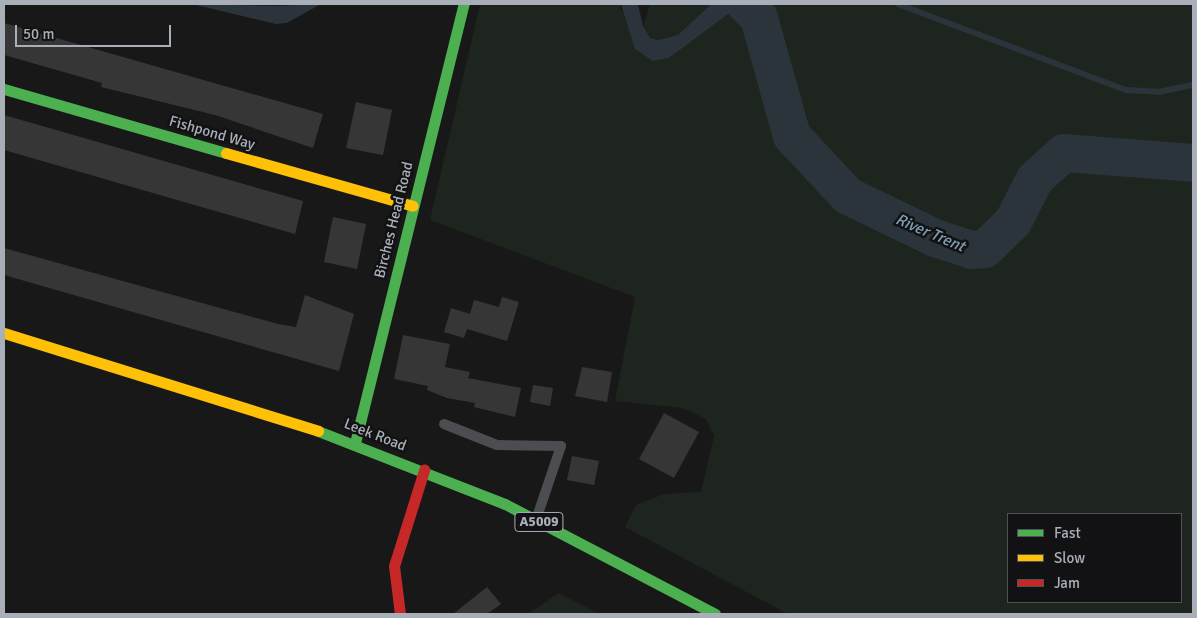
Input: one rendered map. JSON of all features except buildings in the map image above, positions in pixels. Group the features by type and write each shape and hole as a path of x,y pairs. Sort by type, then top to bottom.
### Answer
{"street":[{"name":"Birches Head Road","path":"355,443 464,4"},
{"name":"Fishpond Way","path":"4,89 413,206"},
{"name":"Leek Road","path":"4,334 355,443 424,470 536,520 715,614"},
{"path":"400,614 394,566 424,470"}],"lane":[{"path":"444,424 497,444 561,446 536,520"}],"shaded area":[{"path":"192,4 275,6 321,4 287,23 276,24"},
{"path":"480,4 621,4 620,9 669,58 731,12 742,12 750,21 758,4 1193,4 1193,614 788,614 625,527 636,505 664,494 701,492 714,436 706,419 682,408 615,401 635,297 430,220"},
{"path":"621,4 638,4 643,26 650,38 658,40 678,35 711,4 758,4 750,21 742,12 731,12 669,58 653,61 635,49"},
{"path":"650,4 711,4 678,35 658,40 650,38 643,26"},
{"path":"559,593 599,614 528,614"}],"waterway":[{"name":"River Trent","path":"745,4 759,18 792,136 848,196 935,238 971,250 985,249 1013,222 1035,179 1064,153 1193,163"},
{"path":"898,4 1126,90 1159,92 1193,85"}],"traffic: fast":[{"path":"355,443 464,4"},
{"path":"4,89 226,153"},
{"path":"318,431 505,504 715,614"}],"traffic: slow":[{"path":"226,153 413,206"},
{"path":"4,333 318,431"}],"traffic: jam":[{"path":"400,614 394,566 424,470"}]}
